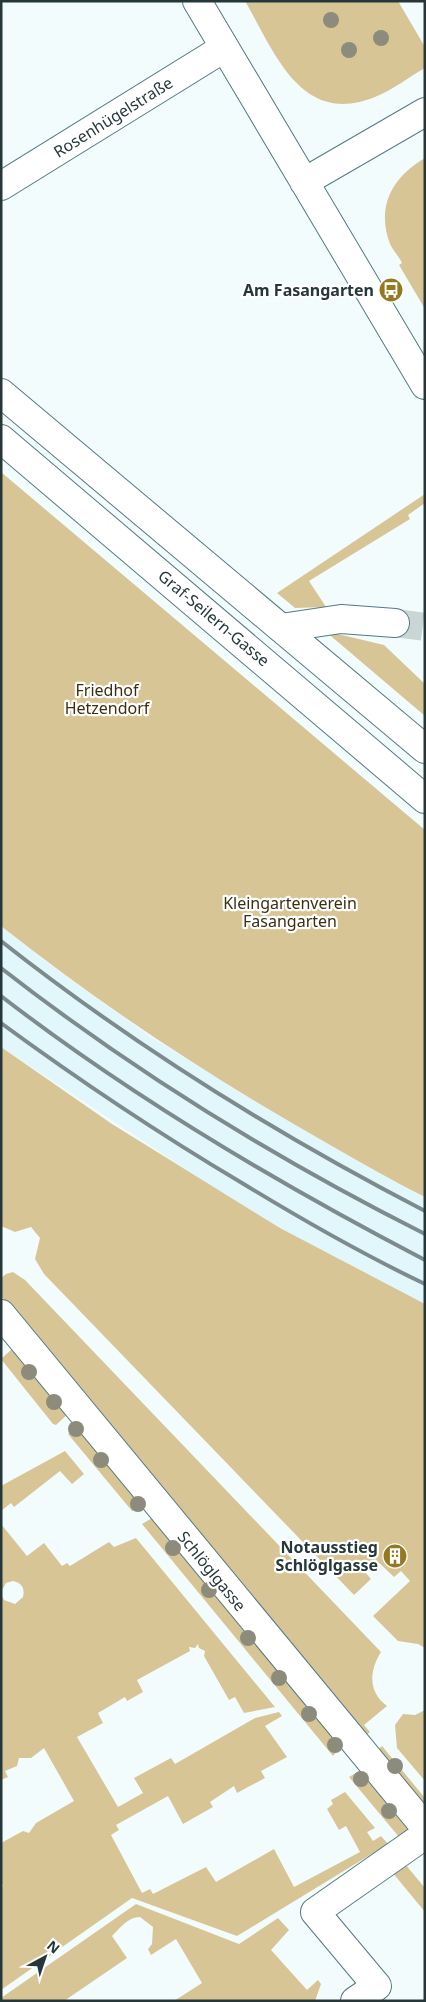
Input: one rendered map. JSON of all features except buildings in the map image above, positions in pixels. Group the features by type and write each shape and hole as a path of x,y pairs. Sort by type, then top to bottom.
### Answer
{"street":[{"path":"197,1 425,385"},
{"name":"Rosenhügelstraße","path":"1,186 224,48"},
{"path":"304,182 425,112"},
{"path":"1,393 425,750"},
{"name":"Graf-Seilern-Gasse","path":"1,439 425,799"},
{"path":"281,628 341,618 395,623"},
{"name":"Schlöglgasse","path":"1,1314 425,1827"},
{"path":"373,1996 315,1912 425,1835"}],"shaded area":[{"path":"1,926 45,961 151,1037 285,1119 425,1197 425,1304 280,1228 202,1180 1,1047"}],"green space":[{"path":"245,1 398,1 425,47 425,68 375,97 349,104 328,102 309,94 294,80 280,62"},
{"path":"425,158 425,309 399,265 402,263 390,244 385,218 386,206 396,184 404,174"},
{"path":"1,472 425,830 425,1197 283,1118 200,1067 79,985 1,926"},
{"path":"425,494 425,503 408,515 410,519 309,581 326,607 295,608 277,593"},
{"path":"325,631 384,645 425,684 425,716"},
{"path":"1,1047 112,1124 280,1228 425,1304 425,1648 418,1644 398,1641 373,1616 410,1581 401,1571 394,1577 375,1559 363,1570 371,1579 354,1595 44,1274 35,1259 40,1238 31,1227 15,1232 1,1226"},
{"path":"13,1272 25,1280 381,1652 374,1666 372,1681 376,1694 387,1706 364,1725 370,1732 363,1738 1,1296 1,1278"},
{"path":"13,1348 69,1413 56,1425 53,1424 1,1359"},
{"path":"77,1425 143,1505 132,1511 68,1434"},
{"path":"65,1451 84,1474 72,1484 60,1471 14,1507 11,1503 1,1511 1,1486"},
{"path":"152,1518 341,1746 333,1756 142,1524"},
{"path":"1,1524 27,1556 44,1543 62,1566 67,1563 70,1566 109,1542 114,1547 136,1538 275,1707 244,1713 235,1697 229,1700 204,1656 205,1651 199,1648 198,1644 195,1648 189,1647 190,1651 137,1680 143,1692 127,1701 125,1697 98,1713 103,1723 77,1737 118,1807 143,1793 134,1778 171,1758 175,1764 255,1718 279,1712 282,1716 265,1726 287,1757 261,1771 265,1778 237,1793 234,1786 210,1802 213,1807 183,1824 168,1796 116,1825 119,1830 111,1835 142,1893 150,1889 153,1894 206,1867 216,1882 274,1849 294,1887 360,1852 346,1826 339,1830 327,1809 333,1804 331,1800 345,1792 375,1828 367,1832 373,1841 381,1836 388,1844 237,1936 132,1898 1,1990 1,1888 3,1886 1,1882 1,1843 23,1831 29,1833 36,1823 74,1801 44,1748 31,1758 19,1758 17,1766 5,1771 8,1777 1,1780 1,1594 4,1600 15,1604 23,1597 24,1591 19,1583 13,1581 6,1583 1,1592"},
{"path":"425,1710 425,1781 397,1748 395,1725 403,1714 415,1715"},
{"path":"382,1746 425,1798 425,1812 375,1752"},
{"path":"361,1770 415,1837 404,1843 349,1777"},
{"path":"405,1864 425,1888 425,1912 392,1872"},
{"path":"136,1904 239,1944 278,1918 289,1930 271,1950 307,1990 318,1980 321,1984 315,2001 174,2001 202,1983 176,1939 151,1955 148,1949 152,1944 153,1927 140,1917 136,1917 121,1926 112,1936 127,1958 64,2001 1,2001 1,1998"}],"tunnel":[{"path":"395,623 425,627"}],"railway":[{"path":"1,941 102,1016 207,1086 314,1151 425,1211"},
{"path":"1,968 102,1042 207,1112 314,1175 425,1234"},
{"path":"1,996 154,1104 261,1170 425,1260"},
{"path":"1,1023 120,1106 180,1145 332,1236 425,1284"}],"place":[{"name":"Am Fasangarten","path":"391,290"},
{"name":"Notausstieg Schlöglgasse","path":"395,1556"}],"park label":[{"name":"Friedhof Hetzendorf","path":"107,699"},
{"name":"Kleingartenverein Fasangarten","path":"290,912"}]}
